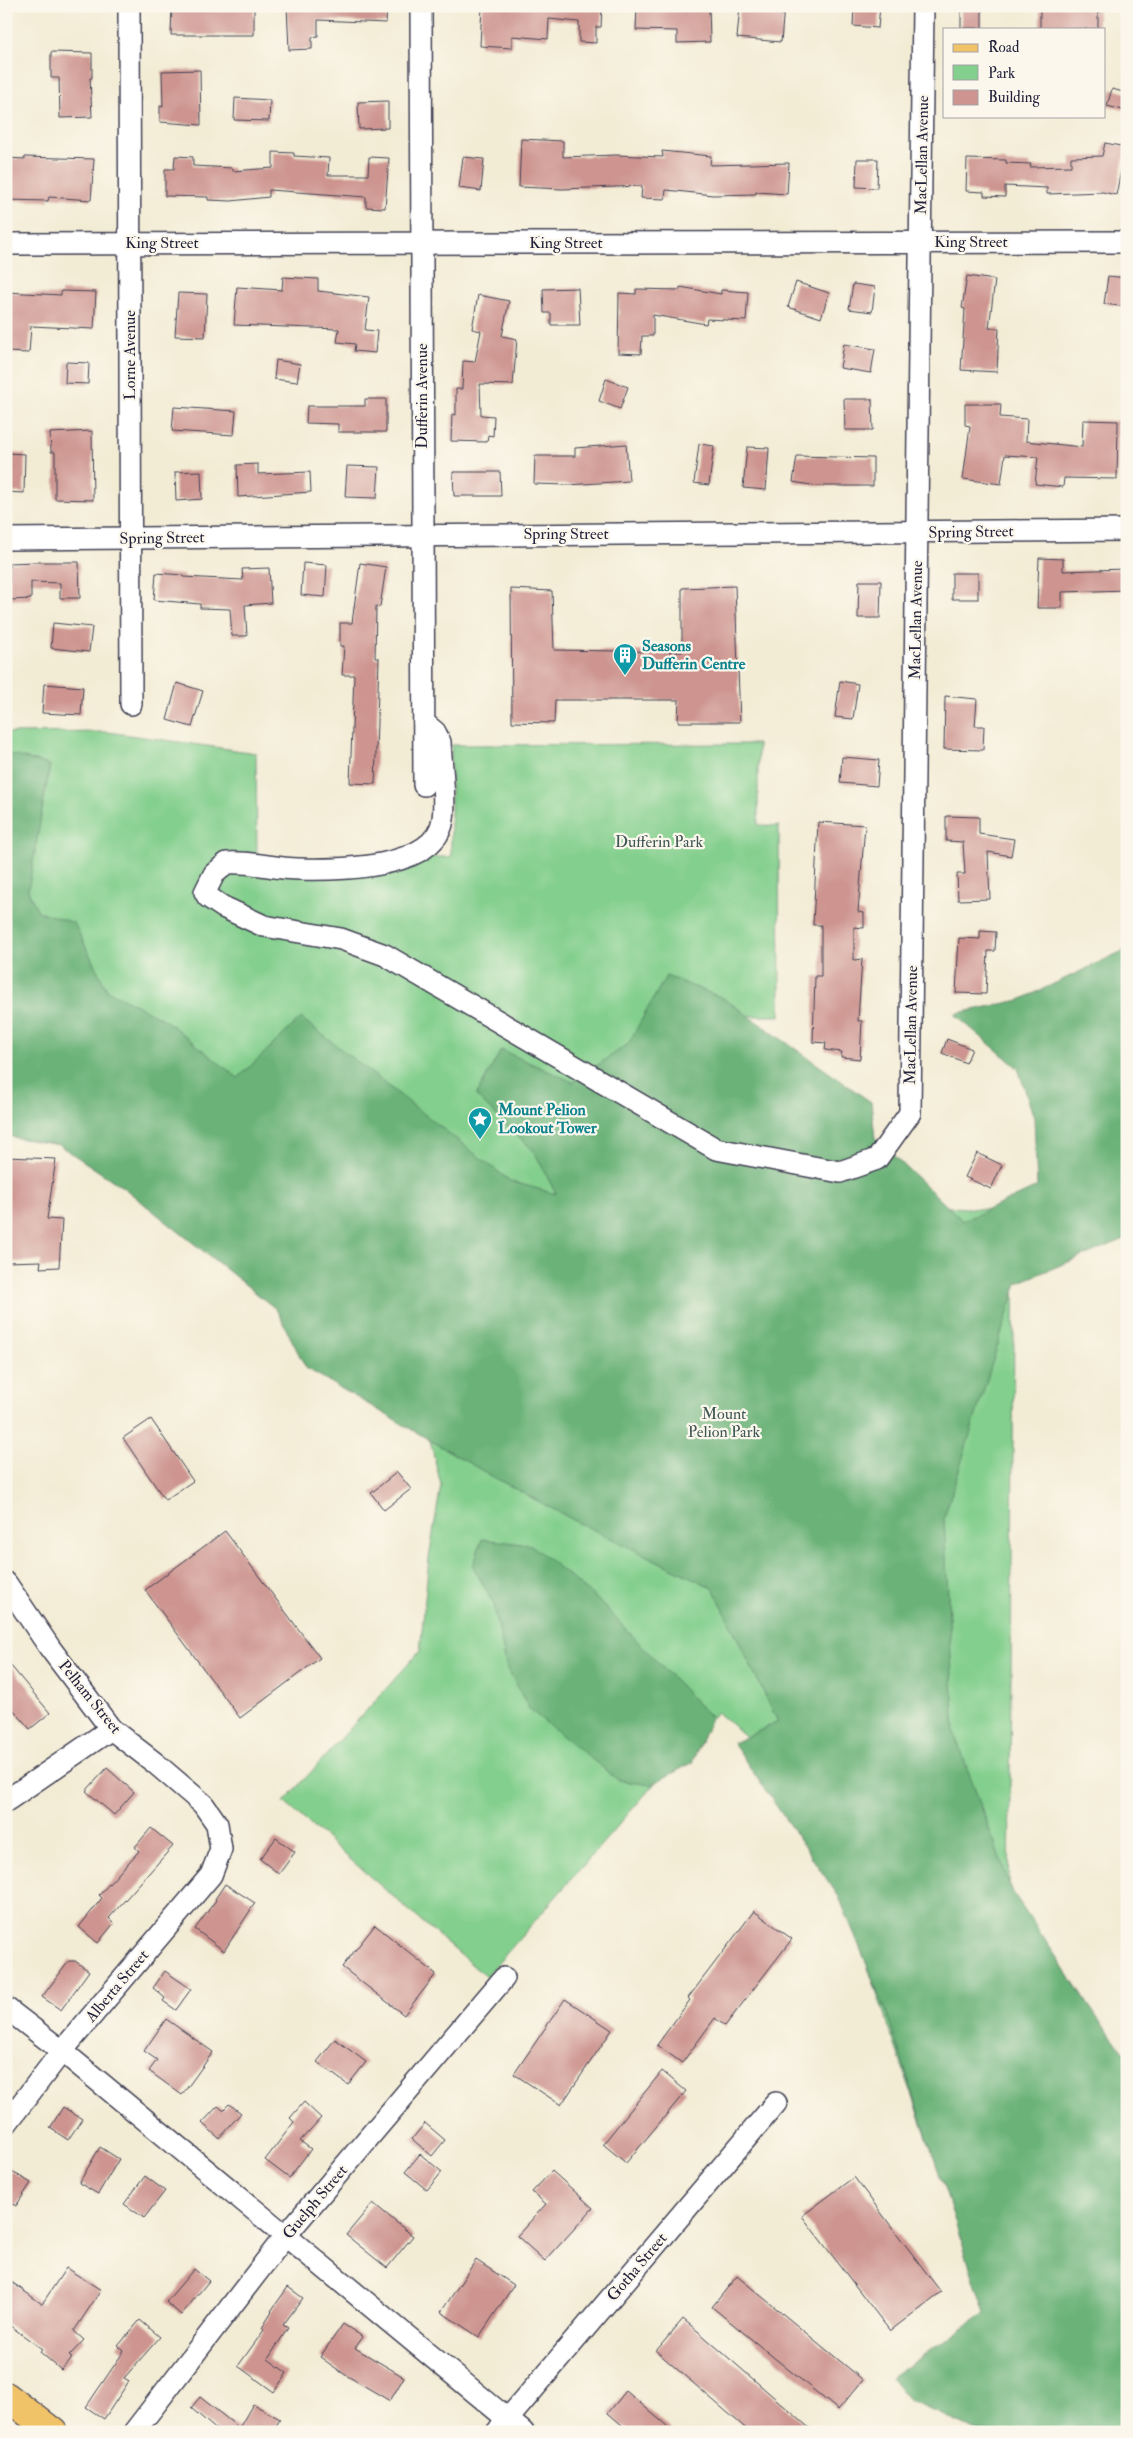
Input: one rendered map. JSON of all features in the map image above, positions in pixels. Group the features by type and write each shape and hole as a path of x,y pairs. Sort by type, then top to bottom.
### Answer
{"main road":[{"path":"6,2396 53,2432"}],"street":[{"name":"Lorne Avenue","path":"129,6 131,243 129,538 131,704"},
{"name":"Dufferin Avenue","path":"421,6 424,785"},
{"name":"MacLellan Avenue","path":"424,723 436,732 440,742 443,819 436,838 427,848 414,855 388,863 329,869 299,869 227,863 214,874 205,892 208,897 223,907 264,926 341,939 385,955 716,1149 840,1172 877,1159 910,1113 923,6"},
{"name":"King Street","path":"6,244 1127,242"},
{"name":"Spring Street","path":"6,539 1127,530"},
{"name":"Pelham Street","path":"6,1583 50,1648 111,1729 203,1804 217,1824 220,1844"},
{"path":"6,1801 111,1729"},
{"name":"Alberta Street","path":"6,2124 62,2051 210,1875 221,1849 220,1844"},
{"name":"Guelph Street","path":"134,2432 286,2236 504,1978"},
{"path":"6,2008 62,2051 286,2236 509,2427"},
{"name":"Gotha Street","path":"509,2427 776,2103"}],"green space":[{"name":"Mount Pelion Park","path":"108,732 256,753 257,859 451,857 451,745 758,744 758,825 779,826 780,1016 725,1016 934,1206 1015,1211 1005,2362 805,1786 717,1712 486,1977 284,1802 420,1651 429,1558 441,1485 396,1301 258,1280 6,1098 6,733"},
{"name":"Mount Pelion Park","path":"6,753 50,765 28,891 38,911 74,923 107,990 165,1020 238,1078 301,1018 510,1181 556,1194 534,1151 476,1096 501,1050 573,1082 628,1044 666,976 723,998 871,1102 875,1138 963,1221 1037,1187 1034,1118 1018,1068 954,1014 1020,1000 1127,949 1127,1238 1017,1283 944,1518 955,1735 1012,1891 1098,2019 1127,2056 1127,2432 979,2432 910,2401 891,2378 985,2313 886,2011 839,1897 733,1743 778,1722 713,1588 579,1523 495,1478 306,1368 276,1309 124,1188 59,1145 6,1136"},
{"path":"482,1539 531,1545 596,1598 711,1718 692,1763 650,1785 618,1780 529,1709 506,1665 494,1605 473,1566"}],"building":[{"path":"172,6 254,6 254,35 171,35"},
{"path":"287,6 387,6 386,23 318,20 318,36 312,37 312,49 289,50"},
{"path":"482,6 602,6 601,27 596,27 596,43 579,42 579,22 549,19 548,39 512,36 512,48 480,46"},
{"path":"637,6 709,6 710,42 677,43 677,31 636,30"},
{"path":"740,6 784,6 781,42 737,38"},
{"path":"854,6 880,6 878,28 853,26"},
{"path":"961,6 982,6 982,28 961,28"},
{"path":"1040,6 1098,6 1098,28 1040,28"},
{"path":"51,52 92,53 92,78 90,78 92,117 60,118 59,78 51,78"},
{"path":"200,70 201,125 160,122 160,106 163,107 162,71"},
{"path":"1112,89 1127,93 1123,110 1107,106"},
{"path":"235,98 270,100 269,121 234,120"},
{"path":"388,101 388,128 359,129 358,102"},
{"path":"521,139 563,141 563,157 616,155 663,157 662,151 711,156 710,165 789,163 787,194 756,192 756,194 713,195 666,190 665,199 641,198 642,186 562,189 519,187"},
{"path":"1105,143 1126,147 1116,195 1103,192 1047,194 1047,188 1005,186 1005,197 984,196 984,192 966,191 967,159 1006,160 1006,163 1031,164 1030,167 1071,166 1071,157 1102,156"},
{"path":"273,152 294,153 294,156 329,158 328,175 368,175 369,157 389,158 385,208 366,207 366,197 269,190 269,197 231,201 208,200 208,197 165,196 165,169 174,169 175,156 193,157 193,166 233,168 233,171 273,168"},
{"path":"25,157 94,159 91,200 49,197 48,201 6,200 6,158 25,159"},
{"path":"463,157 484,159 481,191 459,188"},
{"path":"857,159 878,159 877,188 856,187"},
{"path":"967,276 995,280 989,328 999,328 997,372 961,370 965,309 962,308"},
{"path":"1108,276 1127,278 1127,307 1104,304"},
{"path":"283,277 318,279 318,291 369,297 365,330 377,331 375,353 354,351 355,344 337,342 339,329 234,325 237,287 282,290"},
{"path":"796,282 829,293 821,318 788,307"},
{"path":"853,284 875,287 872,312 849,309"},
{"path":"680,287 721,294 721,290 748,292 746,321 707,319 706,324 653,315 653,336 642,336 641,354 618,353 619,293 636,294 636,289 680,290"},
{"path":"578,288 580,325 551,325 551,313 544,313 543,289"},
{"path":"61,291 96,292 94,329 31,326 29,353 6,352 6,292 61,295"},
{"path":"178,293 207,294 205,337 175,336"},
{"path":"478,295 509,301 502,336 517,339 513,385 480,384 481,415 494,416 493,436 488,435 487,442 451,441 452,414 456,415 456,389 462,389 463,361 475,362 481,331 472,329"},
{"path":"844,344 875,349 871,373 840,368"},
{"path":"276,360 300,364 297,382 274,379"},
{"path":"66,362 89,363 88,384 65,383"},
{"path":"606,379 628,387 620,409 599,401"},
{"path":"365,399 386,399 386,432 338,432 338,424 306,423 307,406 365,406"},
{"path":"844,399 872,399 873,430 845,430"},
{"path":"965,404 1001,404 1000,417 1027,419 1026,441 1082,447 1083,420 1118,421 1117,479 1064,478 1063,487 1035,484 1038,457 1005,455 1001,484 963,479 970,426 965,425"},
{"path":"174,407 236,411 234,435 172,431"},
{"path":"92,431 93,500 55,499 55,452 51,452 50,433"},
{"path":"626,444 629,481 568,485 534,484 535,456 575,456 575,448"},
{"path":"699,444 714,446 709,485 694,483"},
{"path":"747,447 769,448 766,490 743,488"},
{"path":"6,453 25,454 24,493 6,492"},
{"path":"797,456 873,458 873,486 817,486 793,482"},
{"path":"258,464 258,474 310,472 311,492 238,497 237,465"},
{"path":"347,466 379,467 377,498 345,497"},
{"path":"201,471 202,499 176,501 175,472"},
{"path":"453,472 500,472 501,496 454,496"},
{"path":"1039,558 1063,559 1063,571 1127,569 1127,590 1062,592 1062,608 1037,608"},
{"path":"79,562 80,598 60,598 60,583 31,582 31,599 10,600 9,563"},
{"path":"303,563 327,565 325,597 301,595"},
{"path":"360,563 386,567 380,607 376,606 375,658 379,658 375,784 350,783 354,675 342,675 344,646 340,646 340,623 352,623"},
{"path":"269,568 271,603 245,605 247,636 232,636 230,609 200,608 200,604 154,600 156,573 183,575 183,577 243,580 242,569"},
{"path":"952,573 978,573 978,599 952,599"},
{"path":"859,581 881,581 880,618 858,618"},
{"name":"Seasons Dufferin Centre","path":"735,586 740,722 678,722 679,700 555,700 554,723 512,722 511,589 552,591 554,650 682,652 682,588"},
{"path":"53,623 92,627 89,652 51,648"},
{"path":"840,681 858,684 853,719 835,717"},
{"path":"177,683 203,691 192,727 167,720"},
{"path":"44,684 83,687 81,715 42,713"},
{"path":"945,696 977,699 975,726 984,726 983,750 944,749"},
{"path":"842,757 879,760 877,786 840,783"},
{"path":"946,816 979,817 979,834 1014,839 1011,856 988,852 990,899 958,900 957,874 965,874 963,842 946,841"},
{"path":"818,822 865,825 858,912 864,913 864,928 854,927 854,960 862,959 858,1021 862,1021 860,1059 841,1057 842,1052 825,1050 826,1043 813,1042 815,976 821,976 821,925 813,925"},
{"path":"980,931 996,932 995,951 988,951 986,994 956,993 959,938 980,939"},
{"path":"947,1039 972,1049 966,1063 942,1053"},
{"path":"977,1153 1002,1165 991,1189 965,1177"},
{"path":"6,1157 56,1159 47,1219 62,1220 59,1267 40,1268 41,1261 6,1262"},
{"path":"151,1419 193,1481 165,1500 123,1438"},
{"path":"397,1472 411,1489 384,1510 371,1493"},
{"path":"225,1531 320,1658 240,1718 145,1590"},
{"path":"6,1660 50,1713 30,1729 6,1701"},
{"path":"107,1768 134,1792 114,1815 86,1791"},
{"path":"151,1828 173,1846 109,1918 114,1923 98,1943 79,1927 102,1898 99,1895 139,1851 135,1847"},
{"path":"276,1838 295,1852 279,1874 260,1859"},
{"path":"225,1884 255,1903 224,1951 195,1929"},
{"path":"754,1911 792,1939 725,2026 715,2018 682,2063 657,2045 690,2000 688,1998"},
{"path":"375,1925 436,1974 404,2015 342,1967"},
{"path":"69,1961 75,1961 89,1971 61,2010 42,1997"},
{"path":"165,1971 191,1989 176,2010 163,2001 165,1998 153,1988"},
{"path":"565,1999 612,2030 561,2105 514,2074"},
{"path":"166,2019 213,2052 182,2095 149,2071 157,2060 144,2051"},
{"path":"335,2039 366,2062 348,2085 317,2062"},
{"path":"662,2071 686,2091 626,2163 603,2144"},
{"path":"304,2102 321,2118 300,2141 311,2149 289,2178 265,2160 294,2122 290,2118"},
{"path":"229,2104 241,2113 219,2138 202,2123 218,2106 223,2110"},
{"path":"63,2107 82,2119 68,2140 50,2128"},
{"path":"425,2123 445,2140 432,2156 412,2139"},
{"path":"100,2147 119,2159 98,2194 79,2183"},
{"path":"420,2154 442,2172 427,2190 405,2172"},
{"path":"6,2168 31,2183 16,2206 6,2200"},
{"path":"552,2171 593,2208 545,2261 517,2236 546,2204 532,2192"},
{"path":"145,2176 165,2191 144,2218 124,2204"},
{"path":"854,2177 941,2292 890,2331 802,2216"},
{"path":"373,2203 413,2236 387,2268 346,2235"},
{"path":"476,2260 514,2285 479,2337 441,2312"},
{"path":"66,2268 101,2290 74,2331 84,2340 69,2356 72,2358 61,2370 40,2352 42,2349 6,2323 6,2278 42,2304"},
{"path":"194,2269 209,2281 181,2315 166,2302"},
{"path":"737,2276 863,2380 838,2410 712,2307"},
{"path":"288,2287 303,2298 283,2325 288,2328 268,2359 287,2373 274,2392 238,2366 264,2330 262,2328 271,2311"},
{"path":"683,2319 814,2432 750,2432 656,2351"},
{"path":"140,2320 160,2337 124,2378 129,2381 104,2419 86,2407 124,2351 118,2346"},
{"path":"343,2324 363,2337 355,2348 404,2377 390,2401 344,2374 320,2357"},
{"path":"626,2391 674,2432 630,2432 608,2413"},
{"path":"200,2397 239,2428 253,2404 280,2419 273,2432 219,2432 191,2408"}],"place":[{"name":"Seasons Dufferin Centre","path":"625,676"},
{"name":"Mount Pelion Lookout Tower","path":"480,1140"}],"park label":[{"name":"Dufferin Park","path":"659,842"}]}
